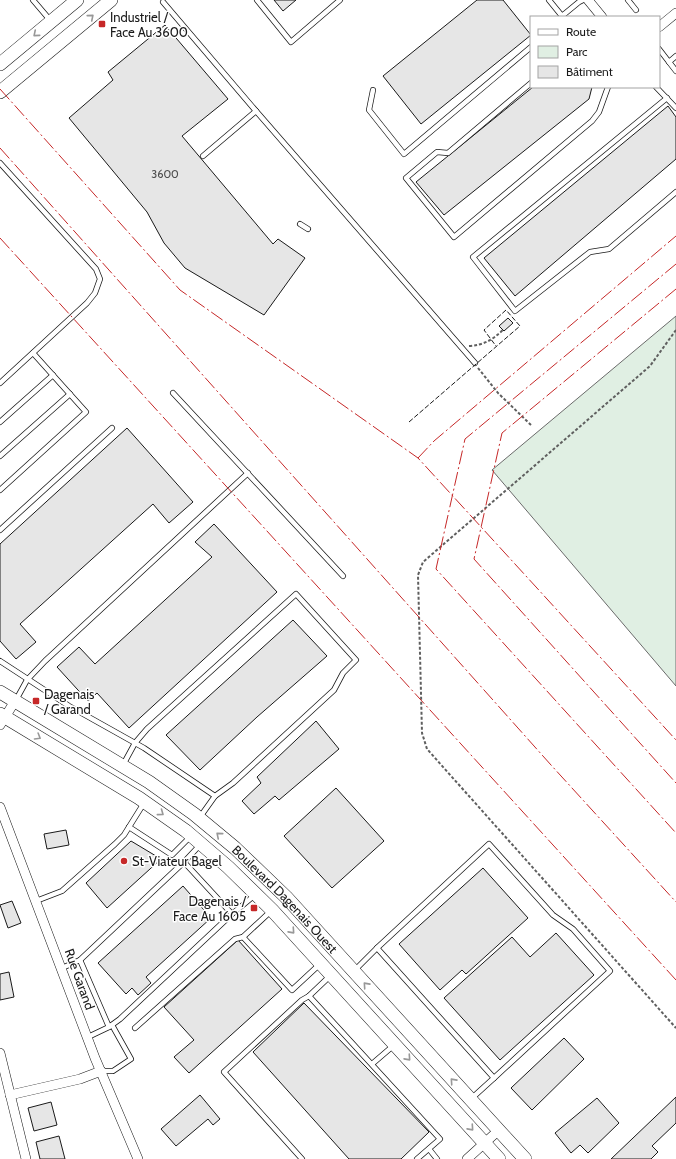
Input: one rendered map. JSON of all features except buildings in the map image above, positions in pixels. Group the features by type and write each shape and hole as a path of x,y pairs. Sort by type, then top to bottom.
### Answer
{"main road":[{"path":"0,92 111,0"},
{"path":"0,64 71,2"},
{"name":"Boulevard Dagenais Ouest","path":"0,692 123,765 199,818 263,874 525,1159"},
{"name":"Boulevard Dagenais Ouest","path":"2,719 145,802 201,844 272,910 500,1159"}],"street":[{"path":"588,0 601,16"},
{"path":"660,26 676,13"},
{"path":"2,719 15,701"},
{"name":"Rue Garand","path":"0,807 101,1071 138,1159"},
{"path":"0,1053 26,1159"},
{"path":"10,1095 80,1079 101,1071"},
{"path":"467,1159 498,1130"}],"lane":[{"path":"33,0 51,21"},
{"path":"257,0 290,42 340,0"},
{"path":"549,0 562,16 583,0"},
{"path":"628,0 636,10"},
{"path":"163,2 475,363"},
{"path":"373,90 369,110 404,154 530,48"},
{"path":"660,50 676,71"},
{"path":"669,62 676,56"},
{"path":"530,84 448,152 437,152 406,178 454,237 592,121 599,112 608,88"},
{"path":"657,88 676,108"},
{"path":"666,98 473,257 515,311 590,252 609,249 676,192"},
{"path":"203,156 256,111"},
{"path":"0,163 96,269 100,279 95,293 87,303 0,383"},
{"path":"300,224 308,229"},
{"path":"0,490 86,412 33,353"},
{"path":"0,422 52,375"},
{"path":"173,393 343,576"},
{"path":"0,456 70,394"},
{"path":"0,530 112,428"},
{"path":"15,701 27,680 45,661 248,473"},
{"path":"123,765 135,743 147,729 296,594 356,660 343,673 334,690 233,783 215,796 199,818"},
{"path":"0,661 27,680 135,743 215,796"},
{"path":"36,901 62,891 116,844 145,802"},
{"path":"129,827 172,855 191,836"},
{"path":"62,968 80,960 184,862 201,844"},
{"path":"354,972 377,948 489,844 553,915 578,934 610,971 470,1099"},
{"path":"184,862 232,914"},
{"path":"88,1037 111,1026 232,914 256,894"},
{"path":"135,1028 235,939 243,937 272,910"},
{"path":"243,937 292,990 321,963"},
{"path":"377,948 494,1078"},
{"path":"80,960 111,1026 131,1060 113,1071 101,1071"},
{"path":"302,1159 224,1072 302,1000 309,996 331,974"},
{"path":"309,996 440,1139 417,1159"},
{"path":"372,1064 395,1045"},
{"path":"428,1149 437,1159"}],"path":[{"path":"460,347 482,345 492,340 503,330"},
{"path":"676,330 650,366 423,562 418,575 422,733 427,748 676,1028"},
{"path":"475,363 498,393 532,426"}],"green space":[{"path":"676,316 676,686 492,470"}],"fence":[{"path":"409,422 520,326 506,310 484,330 496,346"}],"power":[{"path":"0,89 180,290 418,458 676,740"},
{"path":"0,148 551,765 676,902"},
{"path":"418,458 434,441 676,236"},
{"path":"0,238 676,980"},
{"path":"676,264 465,439 436,569 676,833"},
{"path":"676,289 502,433 474,559 676,783"}],"place":[{"name":"Industriel / Face Au 3600","path":"102,24"},
{"name":"Dagenais / Garand","path":"36,701"},
{"name":"St-Viateur Bagel","path":"124,861"},
{"name":"Dagenais / Face Au 1605","path":"254,908"}]}
